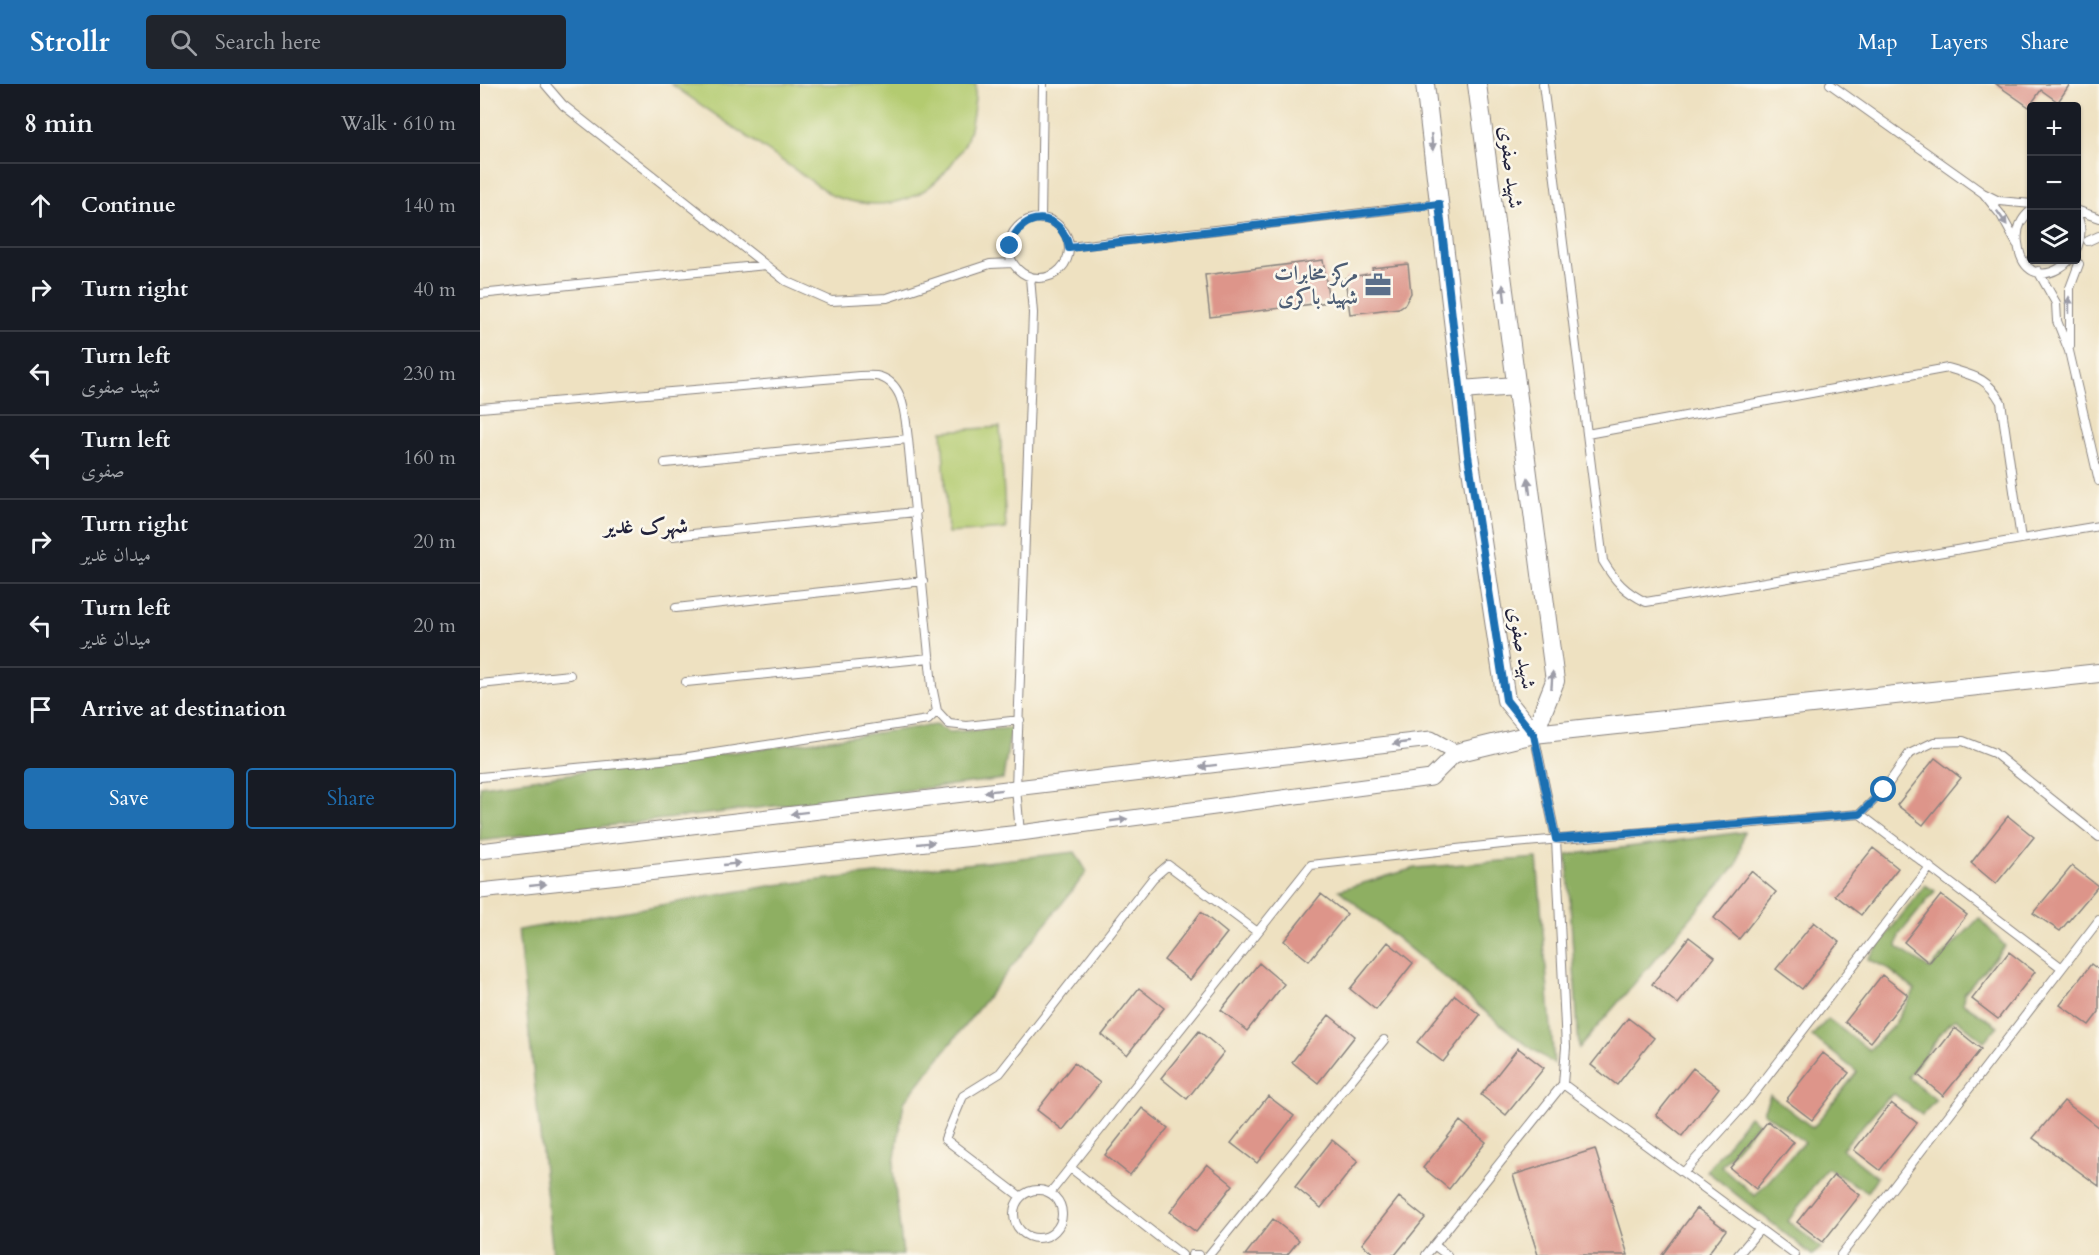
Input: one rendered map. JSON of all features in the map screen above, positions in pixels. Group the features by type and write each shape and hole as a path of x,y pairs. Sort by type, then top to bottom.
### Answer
{"street":[{"name":"شهید صفوی","path":"1425,84 1461,390 1506,700 1534,735"},
{"name":"شهید صفوی","path":"1477,84 1555,681 1534,735"},
{"path":"1461,390 1516,386"},
{"path":"480,891 1020,833 1431,778 1456,753 1534,735 2099,673"},
{"path":"480,851 1431,739 1456,753"}],"lane":[{"path":"545,84 563,105 766,266 786,281 831,301 887,298 990,264 1013,263"},
{"path":"1041,219 1042,84"},
{"path":"1544,84 1603,561 1617,584 1646,602 2099,525"},
{"path":"1830,84 1983,193 1999,201 2027,204"},
{"path":"1983,193 2001,215 2018,245 2021,256 2038,271 2056,303 2057,321 2069,351 2099,481"},
{"path":"1069,248 1439,204"},
{"path":"2081,213 2099,218"},
{"path":"2018,245 2021,222 2027,215"},
{"path":"1041,219 1057,225 1067,239 1069,248 1064,265 1057,272 1049,277 1030,277 1013,263 1010,246 1017,229 1032,220 1041,219"},
{"path":"2081,220 2087,229 2088,241 2081,259"},
{"path":"2088,241 2099,236"},
{"path":"2038,271 2060,273 2076,264"},
{"path":"2069,351 2070,288 2079,264"},
{"path":"480,294 766,266"},
{"path":"1020,833 1016,788 1033,313 1030,277"},
{"path":"1587,434 1948,368 1979,377 1992,386 2001,402 2021,539"},
{"path":"480,408 877,376 892,383 902,399 908,439 937,711 949,724 967,726 1020,720"},
{"path":"665,463 908,439"},
{"path":"672,536 916,512"},
{"path":"676,608 923,581"},
{"path":"686,682 930,658"},
{"path":"480,684 570,675"},
{"path":"480,777 682,758 928,720 937,711"},
{"path":"1426,1255 1563,1084 1566,1047 1556,839 1534,735"},
{"path":"1050,1193 1072,1169 1256,931 1311,865 1556,839 1860,814 1884,790 1909,754 1935,742 1963,741 1995,753 2099,837"},
{"path":"1860,814 2062,968"},
{"path":"1021,1197 945,1139 963,1096 1000,1073 1153,878 1168,865 1256,931"},
{"path":"1683,1172 1749,1100 1930,867"},
{"path":"1841,1255 2099,920"},
{"path":"1209,1255 1384,1040"},
{"path":"1563,1084 1795,1255"},
{"path":"1072,1169 1182,1255"},
{"path":"1035,1190 1050,1193 1058,1200 1063,1215 1057,1229 1044,1238 1029,1237 1017,1227 1014,1211 1021,1197 1035,1190"},
{"path":"1738,1255 1760,1229"},
{"path":"1434,1245 1447,1255"},
{"path":"1192,1255 1198,1255"}],"green space":[{"path":"671,84 976,84 972,119 966,142 943,174 916,195 901,201 868,204 833,196"},
{"path":"1000,427 1006,529 948,533 942,431"},
{"path":"935,725 949,732 1011,728 1003,779 480,841 480,786"},
{"path":"1744,832 1737,864 1579,1048 1567,855"},
{"path":"1075,852 1087,872 904,1102 893,1170 903,1255 553,1255 518,930 775,885"},
{"path":"1537,858 1554,1064 1517,1038 1339,890 1415,868"},
{"path":"1925,885 1935,891 1899,935 1897,947 1930,969 1979,918 2005,946 1964,993 1963,1003 1998,1026 1984,1041 1956,1019 1948,1024 1908,1077 1936,1100 1922,1115 1894,1094 1886,1099 1842,1149 1877,1177 1867,1192 1827,1168 1788,1221 1821,1248 1812,1255 1707,1171 1749,1116 1758,1123 1721,1166 1755,1196 1804,1142 1763,1112 1770,1095 1813,1128 1857,1072 1812,1036 1828,1019 1869,1050 1894,1025 1915,990 1887,968 1868,959"}],"building":[{"path":"1996,84 2070,84 2058,102 2041,90 2033,102 2027,102 2027,106"},
{"path":"1323,260 1329,302 1210,317 1205,275"},
{"name":"مرکز مخابرات شهید باکری","path":"1408,264 1411,293 1405,304 1399,308 1350,314 1345,278 1373,273 1372,268"},
{"path":"1935,758 1961,778 1923,825 1897,805"},
{"path":"2008,816 2034,837 1996,884 1971,863"},
{"path":"1873,848 1898,868 1861,915 1835,895"},
{"path":"2072,866 2098,886 2060,931 2033,913"},
{"path":"1751,871 1776,892 1739,939 1714,918"},
{"path":"1321,894 1347,914 1309,961 1284,941"},
{"path":"1941,895 1967,915 1929,963 1904,942"},
{"path":"1201,912 1227,933 1190,980 1164,960"},
{"path":"1814,922 1839,942 1802,989 1776,969"},
{"path":"1689,937 1715,957 1678,1004 1652,984"},
{"path":"1388,942 1413,963 1376,1010 1350,989"},
{"path":"2009,952 2035,972 1998,1019 1972,999"},
{"path":"1259,963 1284,984 1247,1031 1221,1010"},
{"path":"2091,964 2099,970 2099,1012 2089,1025 2060,1005"},
{"path":"1882,975 1908,995 1871,1042 1845,1022"},
{"path":"1139,988 1164,1008 1127,1055 1102,1035"},
{"path":"1455,995 1480,1015 1443,1062 1417,1042"},
{"path":"1329,1015 1355,1036 1318,1083 1292,1062"},
{"path":"1628,1018 1654,1038 1617,1085 1591,1065"},
{"path":"1955,1028 1981,1049 1943,1096 1918,1075"},
{"path":"1199,1031 1224,1052 1187,1099 1161,1078"},
{"path":"1518,1048 1544,1068 1506,1115 1481,1095"},
{"path":"1823,1053 1849,1073 1812,1120 1786,1100"},
{"path":"1074,1063 1100,1083 1063,1130 1037,1110"},
{"path":"1693,1068 1719,1088 1682,1136 1656,1115"},
{"path":"1268,1096 1294,1116 1257,1163 1231,1143"},
{"path":"2064,1101 2099,1128 2099,1186 2033,1138"},
{"path":"1891,1103 1917,1123 1880,1170 1854,1150"},
{"path":"1142,1108 1168,1128 1130,1175 1105,1155"},
{"path":"1460,1121 1486,1142 1449,1189 1423,1168"},
{"path":"1768,1121 1794,1142 1756,1189 1730,1168"},
{"path":"1332,1140 1358,1161 1321,1208 1295,1187"},
{"path":"1595,1149 1628,1255 1538,1255 1513,1175"},
{"path":"1207,1164 1233,1185 1196,1232 1170,1212"},
{"path":"1834,1175 1860,1195 1823,1242 1797,1222"},
{"path":"1399,1197 1425,1218 1395,1255 1375,1255 1362,1244"},
{"path":"1697,1208 1726,1230 1707,1255 1662,1255"},
{"path":"1273,1219 1299,1240 1287,1255 1245,1255"}],"place":[{"name":"مرکز مخابرات شهید باکری","path":"1378,285"}],"district":[{"name":"شهرک غدیر","path":"646,526"}],"route":[{"path":"1010,246 1017,229 1024,223 1041,219 1050,220 1063,231 1069,248 1318,216 1439,204 1468,455 1506,700 1534,735 1556,839 1860,814 1884,790"}]}
